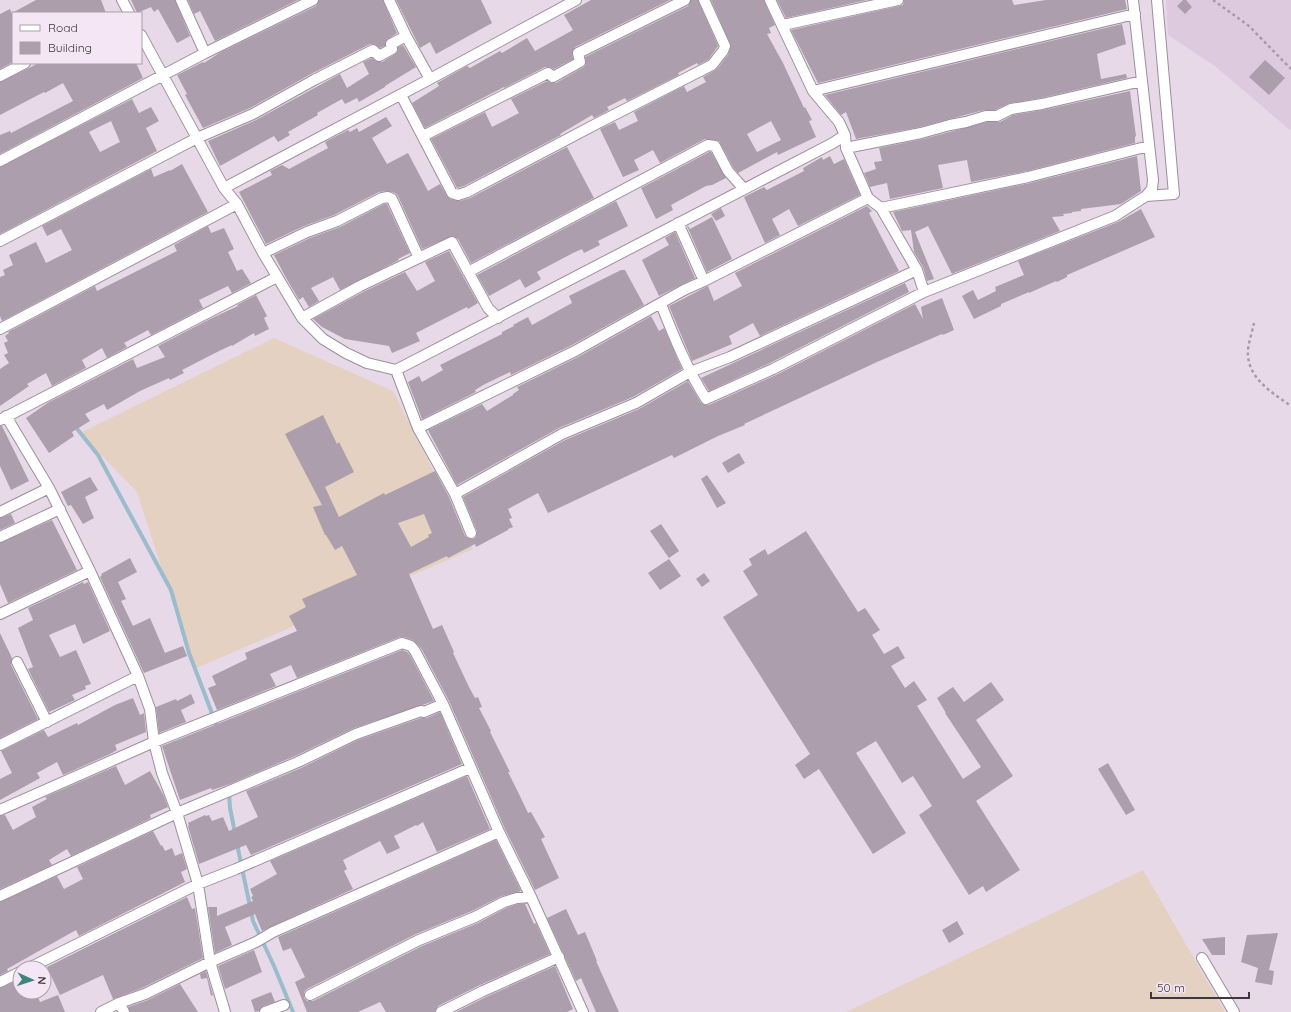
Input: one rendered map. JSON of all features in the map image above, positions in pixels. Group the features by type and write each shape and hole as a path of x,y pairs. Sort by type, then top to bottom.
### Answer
{"street":[{"path":"122,0 126,12"},
{"path":"181,0 205,53"},
{"path":"0,161 205,53 312,0"},
{"path":"389,0 406,36 430,79"},
{"path":"224,188 401,95 576,0"},
{"path":"423,136 548,73 553,77 580,62 578,53 685,0"},
{"path":"401,95 452,193 458,195 467,192 712,65 723,51 724,46 704,0"},
{"path":"770,0 813,90 839,122 846,135 846,148 868,198 881,208 917,270 924,292"},
{"path":"783,25 898,0"},
{"path":"661,304 675,341 690,372 706,399 773,370 924,292 1115,216 1146,196 1152,189 1134,0"},
{"path":"1146,196 1174,194 1157,0"},
{"path":"813,90 1135,14"},
{"path":"0,241 196,138 253,114 314,80 373,50 379,56 392,49 391,44 406,36"},
{"path":"142,37 224,188 236,204 263,254 302,318 323,339 346,353 367,363 396,370 846,135"},
{"path":"0,76 22,64"},
{"path":"846,148 921,133 979,117 997,116 1011,109 1042,104 1142,81"},
{"path":"468,272 708,145 714,146 728,171 744,189"},
{"path":"881,208 1028,177 1149,146"},
{"path":"263,254 307,232 337,221 382,198 388,197 392,200 418,258"},
{"path":"418,428 575,351 684,290 868,198"},
{"path":"0,328 236,204"},
{"path":"678,223 704,281"},
{"path":"302,318 360,286 452,242 488,308 498,318"},
{"path":"455,494 562,434 636,403 690,372 730,357 917,270"},
{"path":"225,1012 210,962 198,884 177,813 162,773 154,742 150,708 138,676 60,509 49,488 3,418 277,277"},
{"path":"396,370 418,428 455,494 471,532"},
{"path":"0,512 49,488"},
{"path":"0,536 60,509"},
{"path":"0,614 90,571"},
{"path":"0,810 154,742 402,643 411,646 416,651 443,704 499,832 531,897 583,1012"},
{"path":"17,662 47,722"},
{"path":"0,744 138,676"},
{"path":"0,896 177,813 298,762 356,734 421,711 424,712 443,704"},
{"path":"45,960 198,884 253,862 470,768"},
{"path":"101,1012 122,1008 145,994 210,962 256,942 273,932 499,832"},
{"path":"310,995 419,940 475,917 504,902 517,898 531,897"},
{"path":"441,1012 483,991 559,957"},
{"path":"1202,958 1234,1012"},
{"path":"0,982 12,976"},
{"path":"265,1012 284,1005"}],"path":[{"path":"1214,0 1249,26 1291,69"},
{"path":"1254,323 1248,355 1250,368 1256,378 1274,394 1291,406"}],"shaded area":[{"path":"1166,0 1291,0 1291,131 1215,66 1168,35"},
{"path":"274,338 393,391 473,549 194,669 137,492 80,433"},
{"path":"1143,870 1225,1012 846,1012"}],"building":[{"path":"36,0 101,0 106,12 14,12"},
{"path":"131,0 175,0 190,36 177,43 158,9 154,12 151,7 137,12"},
{"path":"188,0 298,0 215,41 200,11 194,14"},
{"path":"319,0 383,0 397,33 385,42 385,46 380,48 374,44 370,44 311,74 250,108 203,128 185,95 187,94 177,75 203,62 204,63 221,52 316,6"},
{"path":"396,0 481,0 492,23 436,54 430,42 420,48"},
{"path":"591,0 670,0 575,47 572,52 573,59 554,69 545,67 425,128 412,103 439,86 437,83 467,66 470,68 500,51 502,53 527,38 535,51 573,30 564,15"},
{"path":"691,0 698,0 718,46 708,60 698,65 697,63 678,73 679,75 627,101 625,98 607,107 609,110 594,118 592,115 560,134 561,135 464,186 457,188 431,139 485,112 492,127 519,113 511,99 547,81 556,83 584,67 586,64 585,57 688,6"},
{"path":"711,0 764,0 775,25 769,28 771,33 767,34 783,63 804,108 805,107 812,120 809,121 816,137 778,155 777,152 738,173 733,167 719,141 705,139 660,163 653,150 634,160 639,170 623,177 600,129 615,122 619,130 638,121 634,112 684,86 687,92 706,82 703,77 717,69 728,55 731,46","holes":["771,121 781,140 757,152 747,134"]},
{"path":"777,0 867,0 786,18"},
{"path":"904,0 1012,0 1014,5 1046,0 1125,0 1127,9 818,83 791,30 903,5"},
{"path":"1183,0 1186,0 1192,7 1185,14 1177,6"},
{"path":"10,9 12,14 12,63 0,69 0,14"},
{"path":"1122,24 1126,44 1097,54 1101,79 1126,74 1127,78 1041,98 1010,103 995,110 984,110 920,127 856,139 846,112 841,115 825,95"},
{"path":"403,45 416,67 359,102 357,98 345,104 342,99 288,132 290,135 278,142 274,136 220,166 208,141 256,120 340,74 347,88 369,74 363,62 372,58 378,62 382,62 395,54 398,51 398,47"},
{"path":"1265,60 1285,78 1269,95 1249,77"},
{"path":"37,64 136,64 143,78 0,154 0,135 10,131 11,133 73,101 63,83 0,115 0,82"},
{"path":"1130,91 1136,136 1135,143 1027,171 971,182 967,160 938,165 943,188 890,199 887,183 870,187 864,173 876,169 874,162 882,161 879,148 923,139 987,122 1000,122 1013,115"},
{"path":"132,99 139,113 151,107 159,121 146,128 157,151 0,234 0,167","holes":["111,121 120,142 100,152 89,132"]},
{"path":"386,117 392,126 372,138 387,164 408,153 428,191 440,184 450,199 460,201 470,198 567,147 594,198 471,263 458,239 453,236 422,249 398,196 395,193 387,191 379,192 334,215 304,226 266,244 239,192 272,175 270,171 282,165 289,169 328,148 325,142 348,130 350,132 357,128 359,132"},
{"path":"711,152 726,178 712,185 706,186 671,205 673,210 656,219 641,188"},
{"path":"830,156 834,164 844,159 860,195 798,226 789,209 772,219 780,235 765,243 744,197 764,187 767,190 804,171 803,168 822,157 823,160"},
{"path":"1137,156 1141,191 1121,204 1081,209 1081,211 1063,214 1064,216 1052,217 1060,231 952,274 928,226 915,232 934,279 927,281 923,267 914,252 911,230 902,231 893,212 1030,183"},
{"path":"182,164 208,212 2,321 0,316 0,277 5,275 3,270 13,265 9,255 36,242 46,263 72,250 61,229 47,236 42,226 151,169 154,177 170,171"},
{"path":"616,201 628,226 598,241 600,245 584,253 582,249 537,272 541,279 525,288 520,279 489,296 477,275"},
{"path":"384,204 387,204 410,253 340,290 333,277 311,288 319,301 309,307 303,297 299,300 274,255 310,238 340,227"},
{"path":"867,206 872,211 869,213 899,271 760,336 753,323 729,336 732,344 692,361 669,306 708,286 714,301 742,286 735,273"},
{"path":"721,208 725,216 716,221 711,214"},
{"path":"1141,209 1155,237 1067,275 1067,277 1057,282 1056,281 1001,304 1001,306 974,319 962,296 973,290 978,300 996,291 995,287 1024,275 1018,261 1118,222"},
{"path":"712,217 732,259 707,272 687,226 690,229"},
{"path":"208,226 211,233 224,228 234,249 228,252 237,271 242,269 251,283 232,293 228,286 199,300 203,308 151,335 148,330 124,343 127,347 107,358 102,348 82,360 86,368 52,386 46,373 27,384 29,386 0,406 0,369 9,363 4,355 8,353 4,343 8,341 5,336 9,333 8,332 95,286 97,291 177,251 174,245"},
{"path":"675,232 695,278 659,296 642,260 669,245 665,238"},
{"path":"449,251 478,303 416,333 420,341 392,353 389,346 345,339 322,327 313,319 363,292 405,272 417,291 435,281 425,262"},
{"path":"621,270 625,270 644,305 572,345 511,375 510,372 485,384 475,390 476,392 422,419 408,382 419,376 422,382 443,370 440,365 502,334 502,332 528,317 532,325 572,303 569,296"},
{"path":"905,283 909,292 770,363 709,391 701,378"},
{"path":"256,295 267,316 264,318 269,329 255,336 254,333 232,346 182,370 184,373 140,391 107,410 104,404 85,414 90,421 72,432 74,436 49,453 26,418 49,402 133,359 137,368 165,357 158,346 238,306 237,305"},
{"path":"942,298 954,330 877,362 674,458 672,455 548,513 538,493 508,509 512,518 509,519 513,527 476,547 475,544 448,558 447,556 409,574 433,629 442,625 469,687 475,698 478,697 482,707 479,708 510,772 508,772 528,813 531,812 545,837 541,839 559,878 535,890 505,829 449,701 421,648 413,640 400,637 297,678 291,665 270,674 276,686 217,710 208,688 216,685 212,676 247,659 245,653 297,631 289,616 306,607 302,599 357,575 342,546 335,550 325,535 313,507 322,505 285,434 323,415 337,444 339,442 354,472 325,487 339,517 384,493 385,495 435,471 449,497 465,536 473,539 476,537 477,531 463,497 565,440 639,409 688,381 701,403 709,405 776,375 915,304 923,319 921,307","holes":["424,514 432,533 428,535 429,537 411,547 398,523"]},
{"path":"651,316 659,331 664,328 682,369 633,397 559,428 457,485 428,430 482,404 487,411 513,395 519,390 517,387 578,357"},
{"path":"0,426 2,426 29,481 11,490 0,466"},
{"path":"739,453 745,463 728,473 722,463"},
{"path":"707,475 726,503 717,508 701,479"},
{"path":"90,477 98,490 85,497 94,518 83,524 71,505 68,506 61,492"},
{"path":"11,514 15,523 0,530 0,518"},
{"path":"52,520 77,570 8,603 0,584 0,543"},
{"path":"661,524 679,551 669,558 650,531"},
{"path":"806,531 858,612 865,608 880,630 872,635 884,654 898,646 905,658 891,666 905,688 914,681 927,700 917,706 963,779 981,767 945,713 937,698 953,687 964,702 991,682 1004,700 976,720 1013,776 976,801 1020,870 986,892 983,886 969,895 919,815 932,806 913,776 902,783 876,741 856,753 906,833 873,854 819,769 804,779 795,765 810,754 723,617 758,595 743,571 752,565 749,559 765,549 768,555"},
{"path":"130,558 137,572 118,582 126,599 121,601 133,626 150,618 165,653 183,646 187,656 144,673 100,577 102,575 101,574"},
{"path":"669,559 681,576 660,590 648,573"},
{"path":"704,573 710,581 702,587 696,579"},
{"path":"83,582 84,584 88,582 110,631 83,644 75,624 49,635 60,657 76,650 91,684 85,686 86,689 72,695 75,700 49,712 28,669 33,667 18,628 33,620 28,608"},
{"path":"0,633 12,658 11,665 38,719 0,738"},
{"path":"402,650 410,655 434,701 354,728 295,756 230,784 212,790 211,788 180,800 162,746"},
{"path":"191,694 195,703 181,710 186,722 159,733 156,707 176,699 177,701"},
{"path":"133,698 140,715 144,713 146,732 115,745 117,750 110,754 63,775 57,762 37,773 40,778 0,800 0,779 12,773 1,751 44,730 48,737 77,723 78,725 115,705"},
{"path":"440,712 462,764 251,855 246,845 199,864 188,823 205,815 209,815 212,821 223,817 229,831 258,817 246,791 301,768 358,740 421,718 427,718"},
{"path":"1108,763 1135,810 1126,815 1098,769"},
{"path":"116,766 125,785 150,771 164,796 168,807 150,815 151,818 71,856 67,849 49,860 52,865 0,889 0,816 5,815 13,830 36,817 32,807 47,799 45,797"},
{"path":"467,776 490,829 437,852 423,822 394,836 400,848 387,854 380,841 343,860 347,869 344,871 353,889 262,931 255,914 225,927 232,945 215,953 208,907 217,907 217,916 253,901 251,897 253,896 250,889 277,874 270,861"},
{"path":"153,831 165,851 172,848 175,856 182,853 187,869 181,872 185,882 79,936 76,930 23,960 12,960 12,966 7,969 8,971 0,975 0,902 57,876 64,889 83,879 77,867"},
{"path":"496,840 521,891 502,896 472,911 416,934 307,989 304,992 304,998 307,1001 313,1001 422,946 478,923 506,908 518,904 525,904 534,924 536,923 550,954 480,985 438,1006 435,1012 386,1012 380,1002 358,1012 307,1012 295,982 305,977 291,948 283,951 278,937"},
{"path":"187,897 192,909 195,908 203,958 142,988 113,999 103,975 60,995 52,978 52,964"},
{"path":"566,909 578,935 585,932 596,961 619,1012 596,1012 581,978 576,981 547,918"},
{"path":"957,921 964,934 949,943 942,930"},
{"path":"1278,933 1269,970 1274,971 1272,985 1255,982 1258,968 1241,962 1247,935"},
{"path":"1225,937 1225,955 1212,955 1202,939"},
{"path":"254,950 262,972 225,989 218,966"},
{"path":"555,966 573,1009 567,1012 456,1012 486,997"},
{"path":"206,971 213,995 211,996 207,978 201,979 200,974"},
{"path":"12,983 12,1000 39,1000 40,1002 52,1000 52,997 58,995 65,1012 0,1012 0,988"},
{"path":"180,984 198,1012 130,1012 128,1007 148,1000"},
{"path":"271,992 275,1002 263,1006 259,1011 255,1012 251,1000"}],"waterway":[{"path":"74,425 98,455 171,590 189,653 218,729"},
{"path":"229,793 230,808 235,833"},
{"path":"237,844 253,921 293,1012"}]}
